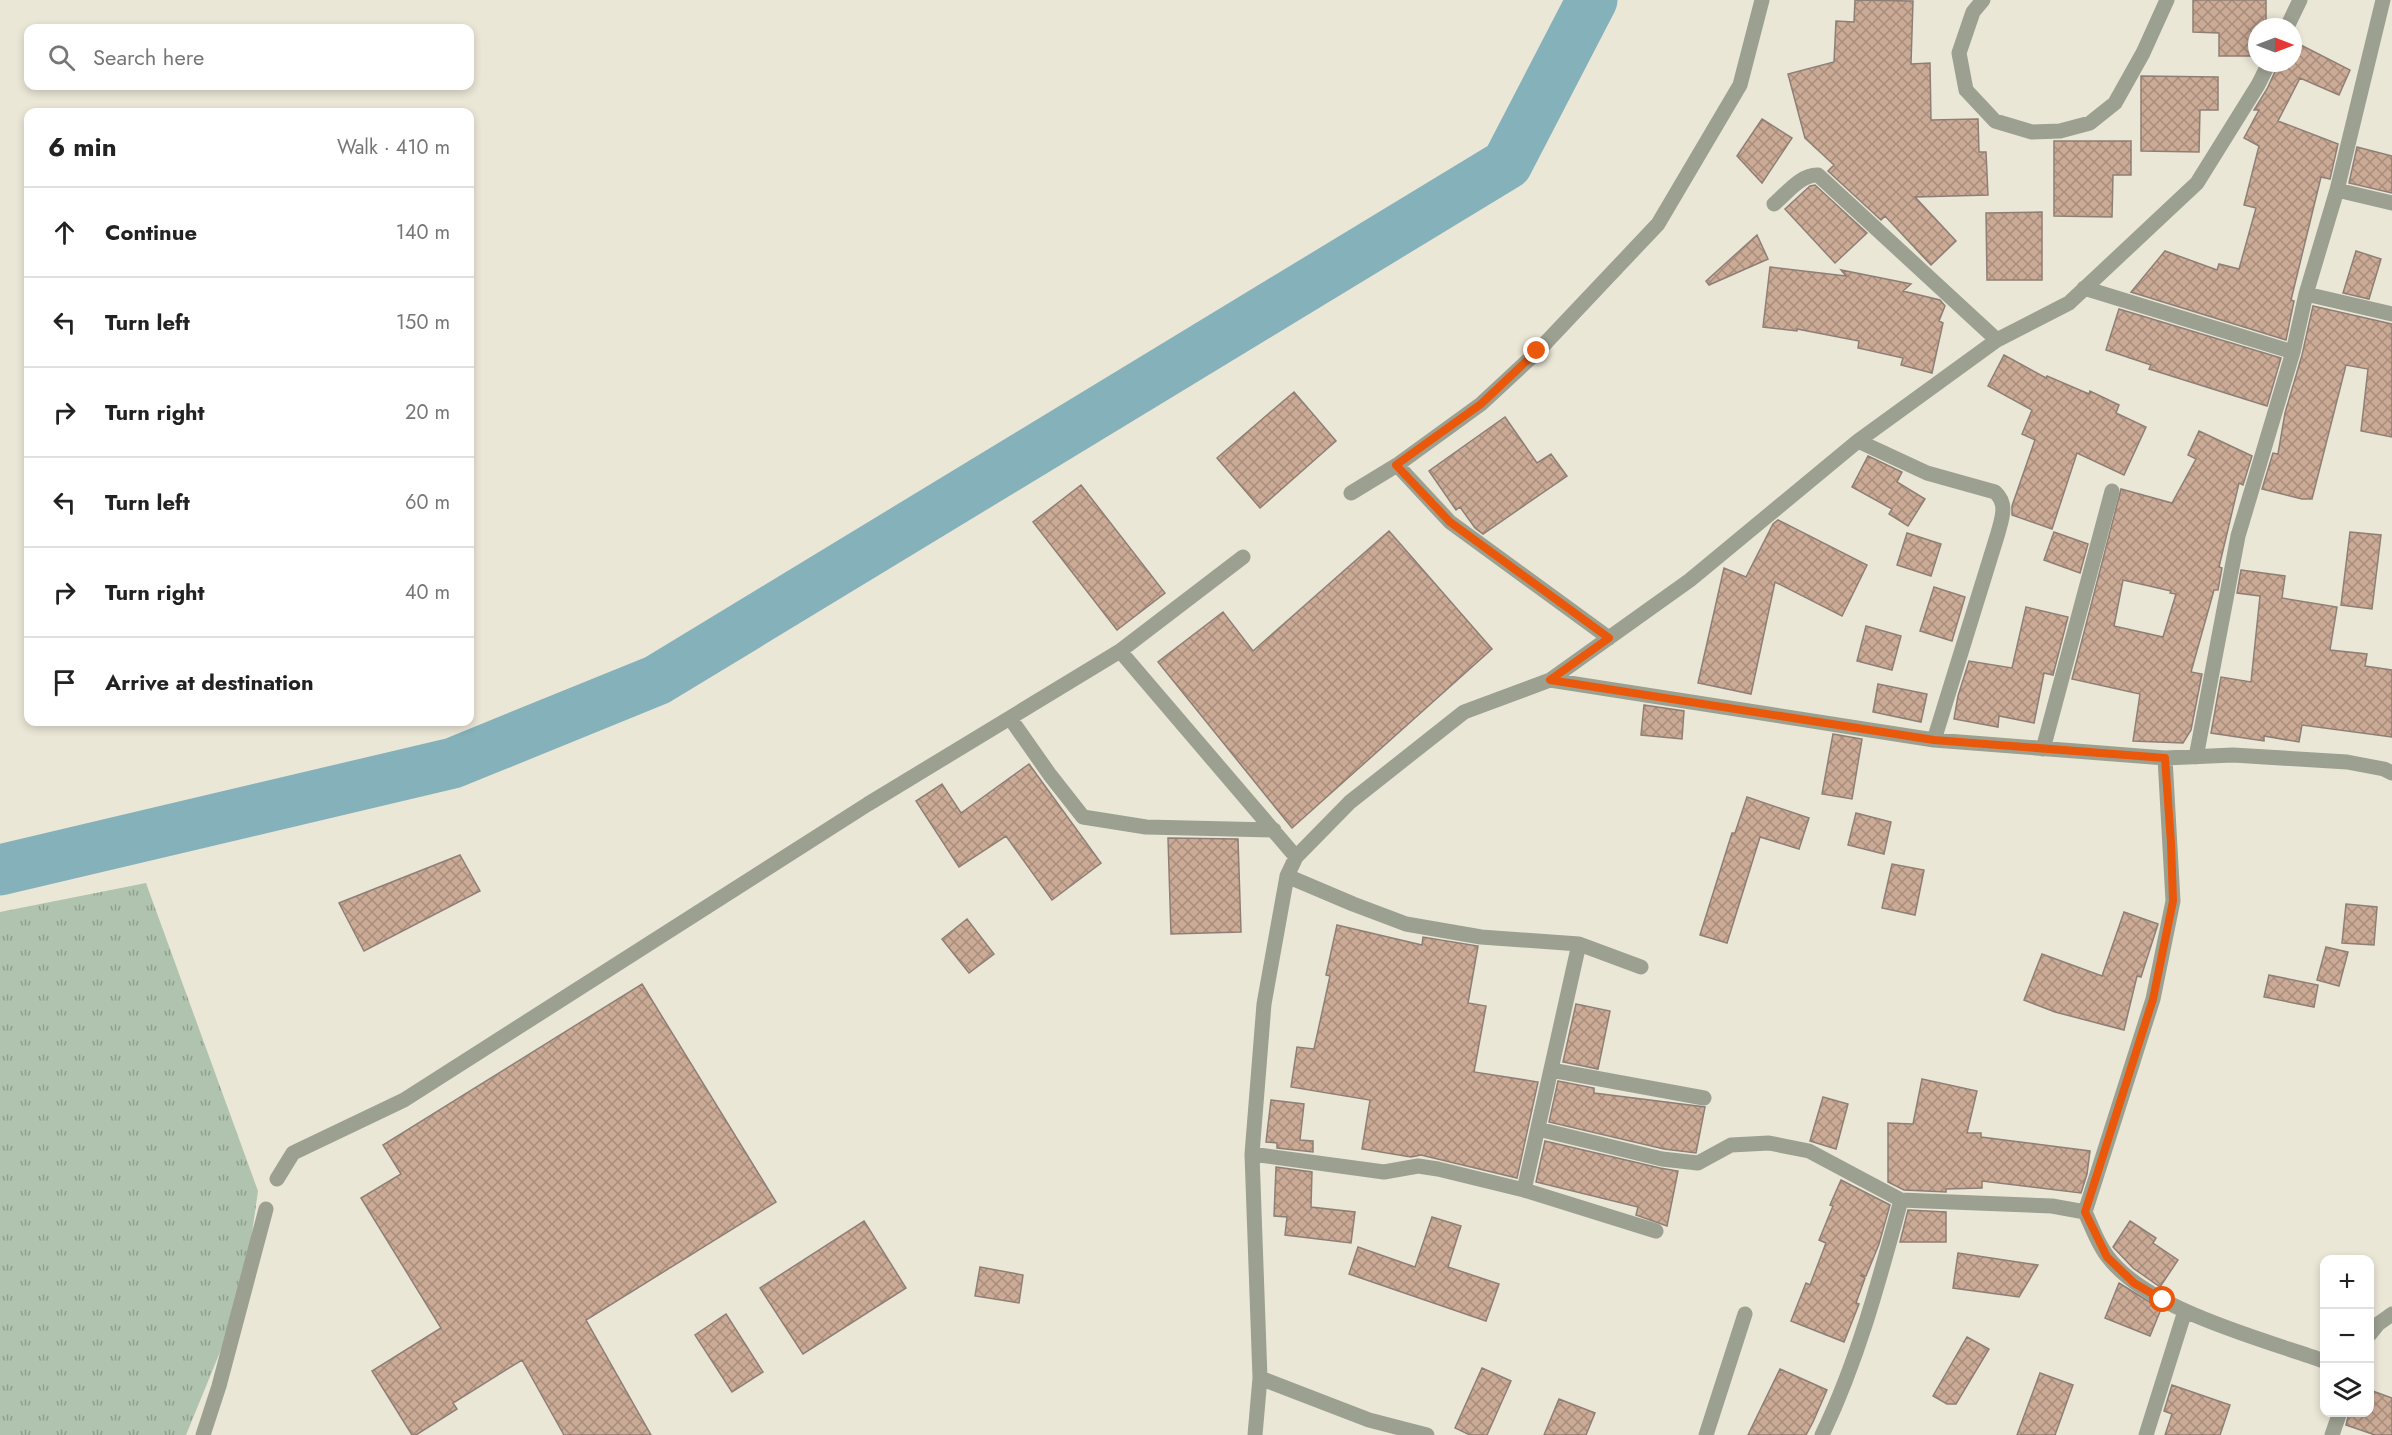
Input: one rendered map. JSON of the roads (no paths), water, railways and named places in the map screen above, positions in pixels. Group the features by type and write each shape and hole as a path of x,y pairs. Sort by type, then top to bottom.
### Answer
{"street":[{"path":"1351,493 1396,465 1489,396 1537,351 1658,224 1740,85 1762,0"},
{"path":"1983,0 1973,12 1959,53 1966,90 1995,121 2032,132 2060,131 2090,123 2115,103 2143,53 2167,0"},
{"path":"2291,18 2300,0"},
{"path":"2196,757 2238,536 2293,352 2306,294 2337,190 2383,0"},
{"path":"1255,1435 1260,1378 1252,1154 1264,1004 1287,876 1296,857 1350,802 1464,712 1550,680 1690,579 1858,441 1997,340 2069,303 2197,183 2264,72"},
{"path":"1774,204 1803,178 1818,175 1997,340"},
{"path":"2337,190 2392,203"},
{"path":"2084,288 2293,352"},
{"path":"2306,294 2392,314"},
{"path":"1858,441 1927,473 1995,492 2001,498 2004,506 1998,534 1934,740"},
{"path":"1396,465 1450,522 1609,638"},
{"path":"2043,749 2112,491"},
{"path":"277,1179 293,1153 404,1100 868,804 1120,651 1243,557"},
{"path":"1120,651 1296,857"},
{"path":"1550,680 1934,740 2165,758 2233,755 2347,762 2384,769 2392,773"},
{"path":"1010,718 1083,817 1146,827 1274,830"},
{"path":"2165,758 2173,901 2153,999 2085,1212 2107,1257 2134,1283 2185,1311 2320,1359"},
{"path":"1287,876 1406,924 1481,937 1579,944 1641,967"},
{"path":"1524,1190 1579,944"},
{"path":"1551,1070 1704,1098"},
{"path":"1538,1129 1662,1159 1698,1163 1731,1145 1769,1143 1809,1151 1901,1200 2052,1206 2085,1212"},
{"path":"1252,1154 1384,1172 1418,1166 1524,1190 1656,1231"},
{"path":"1822,1435 1842,1393 1877,1289 1901,1200"},
{"path":"203,1435 219,1386 266,1209"},
{"path":"2146,1435 2185,1311"},
{"path":"1706,1435 1745,1314"},
{"path":"2374,1329 2392,1314"},
{"path":"1260,1378 1369,1420 1427,1435"},
{"path":"2332,1435 2339,1417"}],"waterway":[{"path":"0,870 453,763 657,680 1507,164 1592,0"}]}
